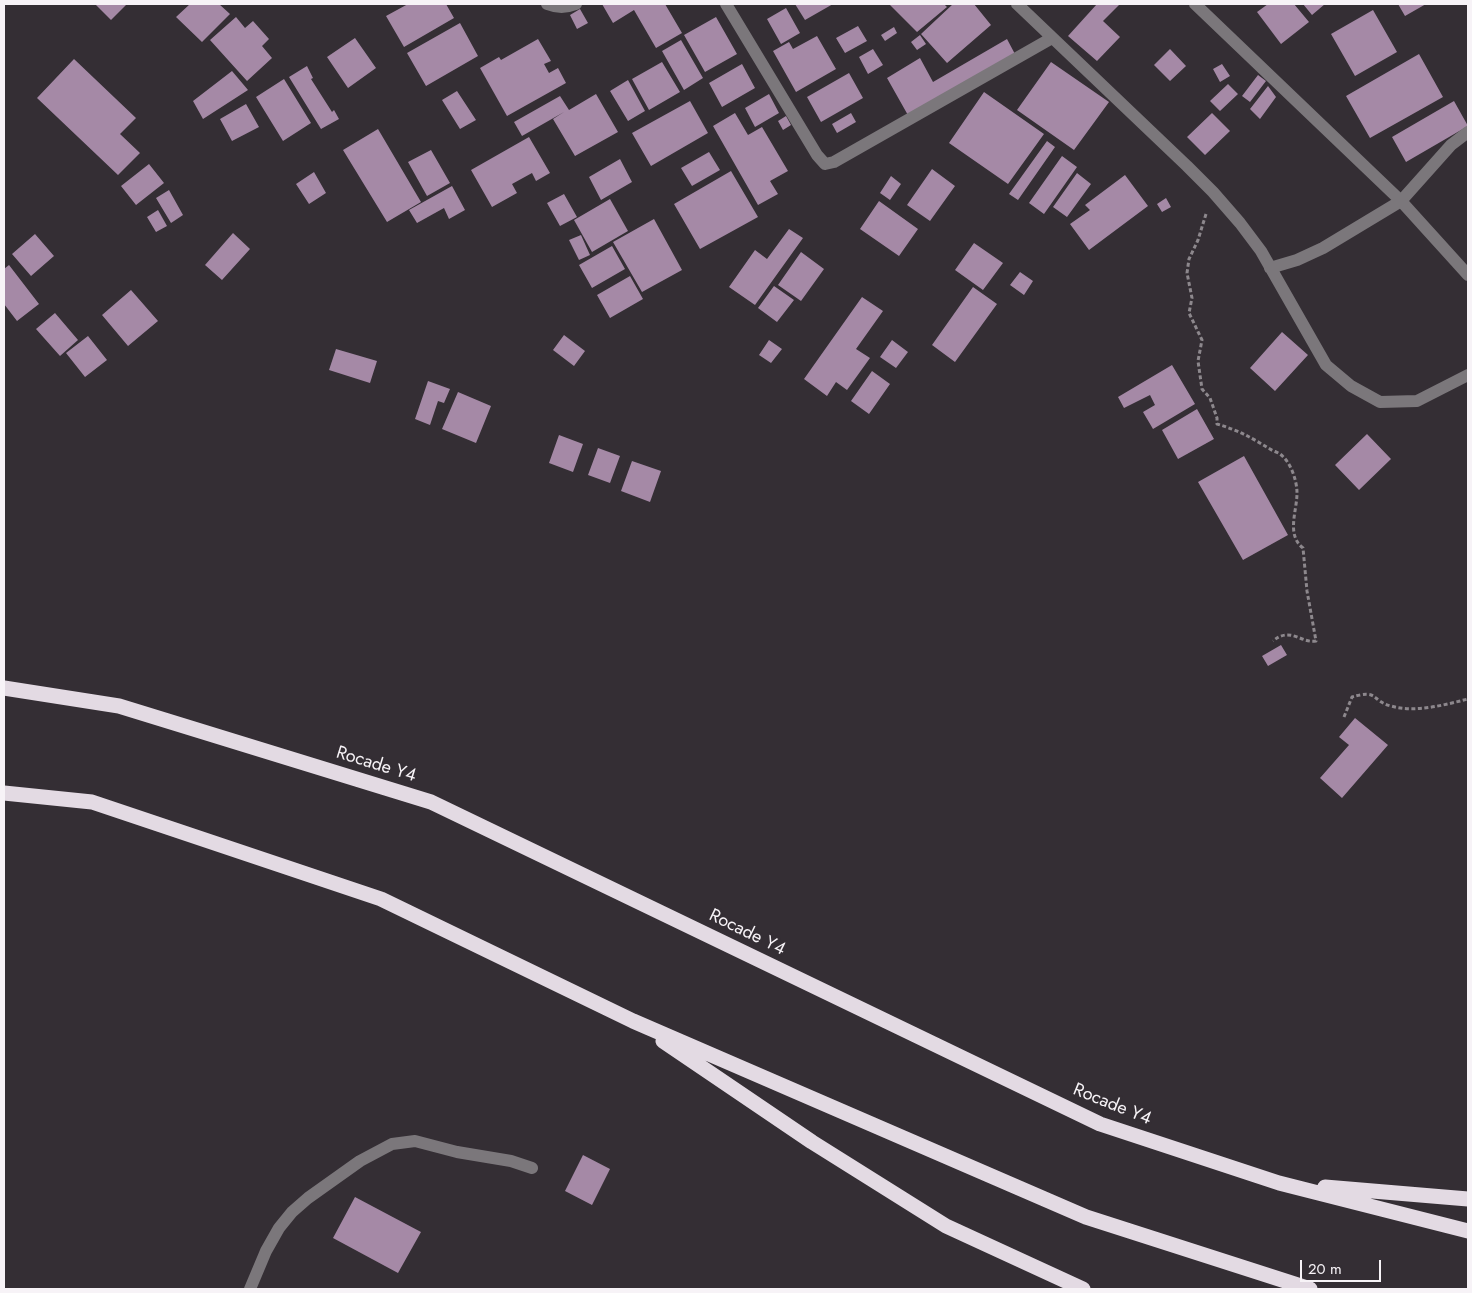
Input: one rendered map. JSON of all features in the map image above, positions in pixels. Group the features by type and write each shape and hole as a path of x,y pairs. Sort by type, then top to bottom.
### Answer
{"highway":[{"name":"Rocade Y4","path":"4,688 119,706 431,802 1100,1124 1279,1183 1468,1231"},
{"path":"4,793 92,802 381,899 633,1020 1086,1217 1310,1289"},
{"path":"633,1020 812,1142 946,1226 1083,1289"},
{"path":"1279,1183 1468,1199"}],"street":[{"path":"547,4 554,7 569,7 576,4"},
{"path":"726,4 817,154 825,164 834,162 1052,38"},
{"path":"1017,4 1212,192 1240,223 1261,251 1326,365 1351,386 1380,402 1416,401 1468,375"},
{"path":"1195,4 1401,201 1468,275"},
{"path":"1270,268 1297,260 1324,248 1401,201 1451,145 1468,132"},
{"path":"250,1289 266,1251 279,1228 292,1212 308,1198 360,1161 392,1144 415,1141 457,1152 511,1161 532,1168"}],"path":[{"path":"1212,192 1198,240 1189,259 1187,273 1192,298 1189,313 1202,340 1198,361 1202,389 1210,398 1217,418 1217,424 1245,433 1280,454 1287,462 1294,476 1297,492 1293,524 1294,534 1298,544 1303,548 1306,591 1316,641 1312,642 1296,635 1278,637 1274,641"},
{"path":"1344,717 1352,698 1364,694 1372,695 1390,706 1426,709 1468,699"}],"building":[{"path":"95,4 127,4 111,20"},
{"path":"190,4 219,4 230,14 202,42 176,17"},
{"path":"408,4 446,4 454,18 404,47 386,16"},
{"path":"602,4 665,4 682,33 656,48 634,10 613,23"},
{"path":"795,4 833,4 805,20"},
{"path":"889,4 944,4 947,7 917,32"},
{"path":"953,4 974,4 991,25 947,63 921,34"},
{"path":"1097,4 1120,4 1103,21 1120,37 1097,61 1068,36"},
{"path":"1268,4 1294,4 1309,22 1281,44 1257,12"},
{"path":"1303,4 1325,4 1312,15"},
{"path":"1398,4 1426,4 1405,16"},
{"path":"786,8 800,33 781,44 767,19"},
{"path":"580,9 588,23 577,29 570,15"},
{"path":"1373,10 1397,52 1355,76 1331,34"},
{"path":"236,17 245,28 253,21 269,39 262,46 272,58 247,81 210,40"},
{"path":"716,17 737,54 705,72 684,35"},
{"path":"460,23 478,56 426,86 407,53"},
{"path":"858,26 867,41 845,53 836,38"},
{"path":"894,27 897,33 885,41 881,35"},
{"path":"920,35 926,44 917,50 911,42"},
{"path":"817,36 836,69 796,92 773,51 789,42 793,49"},
{"path":"355,38 376,68 348,88 327,57"},
{"path":"538,39 551,61 544,64 549,73 558,68 566,83 507,116 480,68 499,57 501,60"},
{"path":"1007,39 1016,56 909,117 887,78 920,58 933,82"},
{"path":"681,40 703,78 684,90 662,51"},
{"path":"873,49 883,65 868,74 859,57"},
{"path":"1170,49 1186,66 1170,81 1154,65"},
{"path":"1419,54 1443,97 1370,138 1346,96"},
{"path":"74,59 136,118 120,134 140,153 118,175 37,98"},
{"path":"662,62 680,92 649,110 632,79"},
{"path":"1051,62 1109,102 1074,150 1017,110"},
{"path":"742,64 755,88 722,107 709,83"},
{"path":"1222,64 1230,76 1220,82 1213,69"},
{"path":"307,66 313,78 311,79 332,112 334,110 339,119 321,129 289,77"},
{"path":"232,71 248,90 203,119 193,101"},
{"path":"849,73 863,98 821,122 807,97"},
{"path":"1258,75 1266,81 1250,102 1242,96"},
{"path":"284,79 311,123 283,141 256,97"},
{"path":"628,80 645,111 628,121 610,91"},
{"path":"1228,84 1238,94 1220,111 1210,101"},
{"path":"1268,86 1276,97 1260,119 1250,109"},
{"path":"457,91 476,120 460,129 442,100"},
{"path":"984,92 1044,134 1008,184 949,143"},
{"path":"596,94 618,132 575,156 553,119 564,112 522,136 514,122 560,96 569,110"},
{"path":"769,94 779,113 755,127 745,108"},
{"path":"690,101 708,133 651,166 632,133"},
{"path":"1454,101 1468,126 1406,162 1392,137"},
{"path":"246,104 259,127 232,141 220,119"},
{"path":"735,113 748,135 762,127 788,171 770,181 778,194 758,205 713,126"},
{"path":"851,113 856,122 837,133 832,124"},
{"path":"1212,113 1230,131 1205,155 1187,137"},
{"path":"786,116 791,125 783,130 778,121"},
{"path":"378,129 421,202 387,222 343,150"},
{"path":"529,137 550,173 536,181 532,173 512,184 517,193 492,207 471,170"},
{"path":"1047,141 1055,147 1018,200 1009,194"},
{"path":"431,150 450,183 427,196 408,162"},
{"path":"709,152 720,170 692,186 681,168"},
{"path":"1062,156 1077,167 1044,214 1029,203"},
{"path":"620,159 632,182 601,200 589,177"},
{"path":"149,164 164,183 136,205 121,186"},
{"path":"932,169 955,186 930,221 907,205"},
{"path":"731,171 758,217 700,249 674,204"},
{"path":"314,172 326,193 309,204 296,184"},
{"path":"1077,173 1091,184 1067,217 1053,207"},
{"path":"1125,175 1148,206 1089,250 1070,224 1090,210 1085,205"},
{"path":"891,176 901,184 890,200 880,193"},
{"path":"452,186 465,210 449,219 444,208 417,223 409,210"},
{"path":"169,190 183,215 171,223 156,198"},
{"path":"564,194 577,217 560,226 547,203"},
{"path":"1166,198 1171,207 1162,212 1157,204"},
{"path":"610,199 628,231 592,252 574,220"},
{"path":"879,201 918,229 899,256 860,229"},
{"path":"158,210 167,226 156,232 147,217"},
{"path":"654,219 682,270 642,292 613,242"},
{"path":"789,229 803,238 755,305 729,287 755,250 767,259"},
{"path":"233,233 250,249 222,280 205,265"},
{"path":"35,234 54,256 31,276 12,254"},
{"path":"581,235 590,255 579,260 569,240"},
{"path":"974,243 1003,263 983,290 955,270"},
{"path":"612,246 625,269 592,288 579,265"},
{"path":"801,252 824,269 801,301 778,285"},
{"path":"9,265 39,304 17,321 4,304 4,269"},
{"path":"1020,272 1033,281 1024,295 1010,285"},
{"path":"630,276 643,299 610,318 597,295"},
{"path":"774,286 794,300 777,322 758,308"},
{"path":"973,287 997,304 955,362 932,345"},
{"path":"131,290 158,321 128,346 102,315"},
{"path":"862,297 883,311 856,349 870,358 847,390 836,382 827,396 804,379"},
{"path":"55,313 78,340 60,356 36,329"},
{"path":"1282,332 1308,355 1275,391 1250,368"},
{"path":"564,335 585,351 574,366 553,350"},
{"path":"88,336 107,360 85,377 66,353"},
{"path":"769,340 782,349 771,363 759,355"},
{"path":"892,340 908,352 896,368 880,357"},
{"path":"336,349 377,361 370,383 329,370"},
{"path":"1172,365 1195,404 1153,429 1143,412 1155,405 1150,395 1124,408 1118,397"},
{"path":"872,371 890,384 869,414 851,401"},
{"path":"428,381 450,389 444,403 438,401 430,425 415,419"},
{"path":"458,392 491,406 476,443 442,429"},
{"path":"1197,409 1214,439 1178,459 1162,430"},
{"path":"1367,434 1391,459 1359,490 1335,465"},
{"path":"559,435 583,444 573,472 549,463"},
{"path":"598,448 620,456 610,483 588,475"},
{"path":"1244,456 1288,535 1243,560 1198,482"},
{"path":"632,461 661,471 650,502 621,491"},
{"path":"1281,645 1287,655 1268,666 1262,656"},
{"path":"1355,718 1388,745 1342,798 1320,778 1349,745 1339,737"},
{"path":"583,1155 610,1169 592,1205 565,1191"},
{"path":"355,1197 421,1232 398,1273 333,1238"}]}
